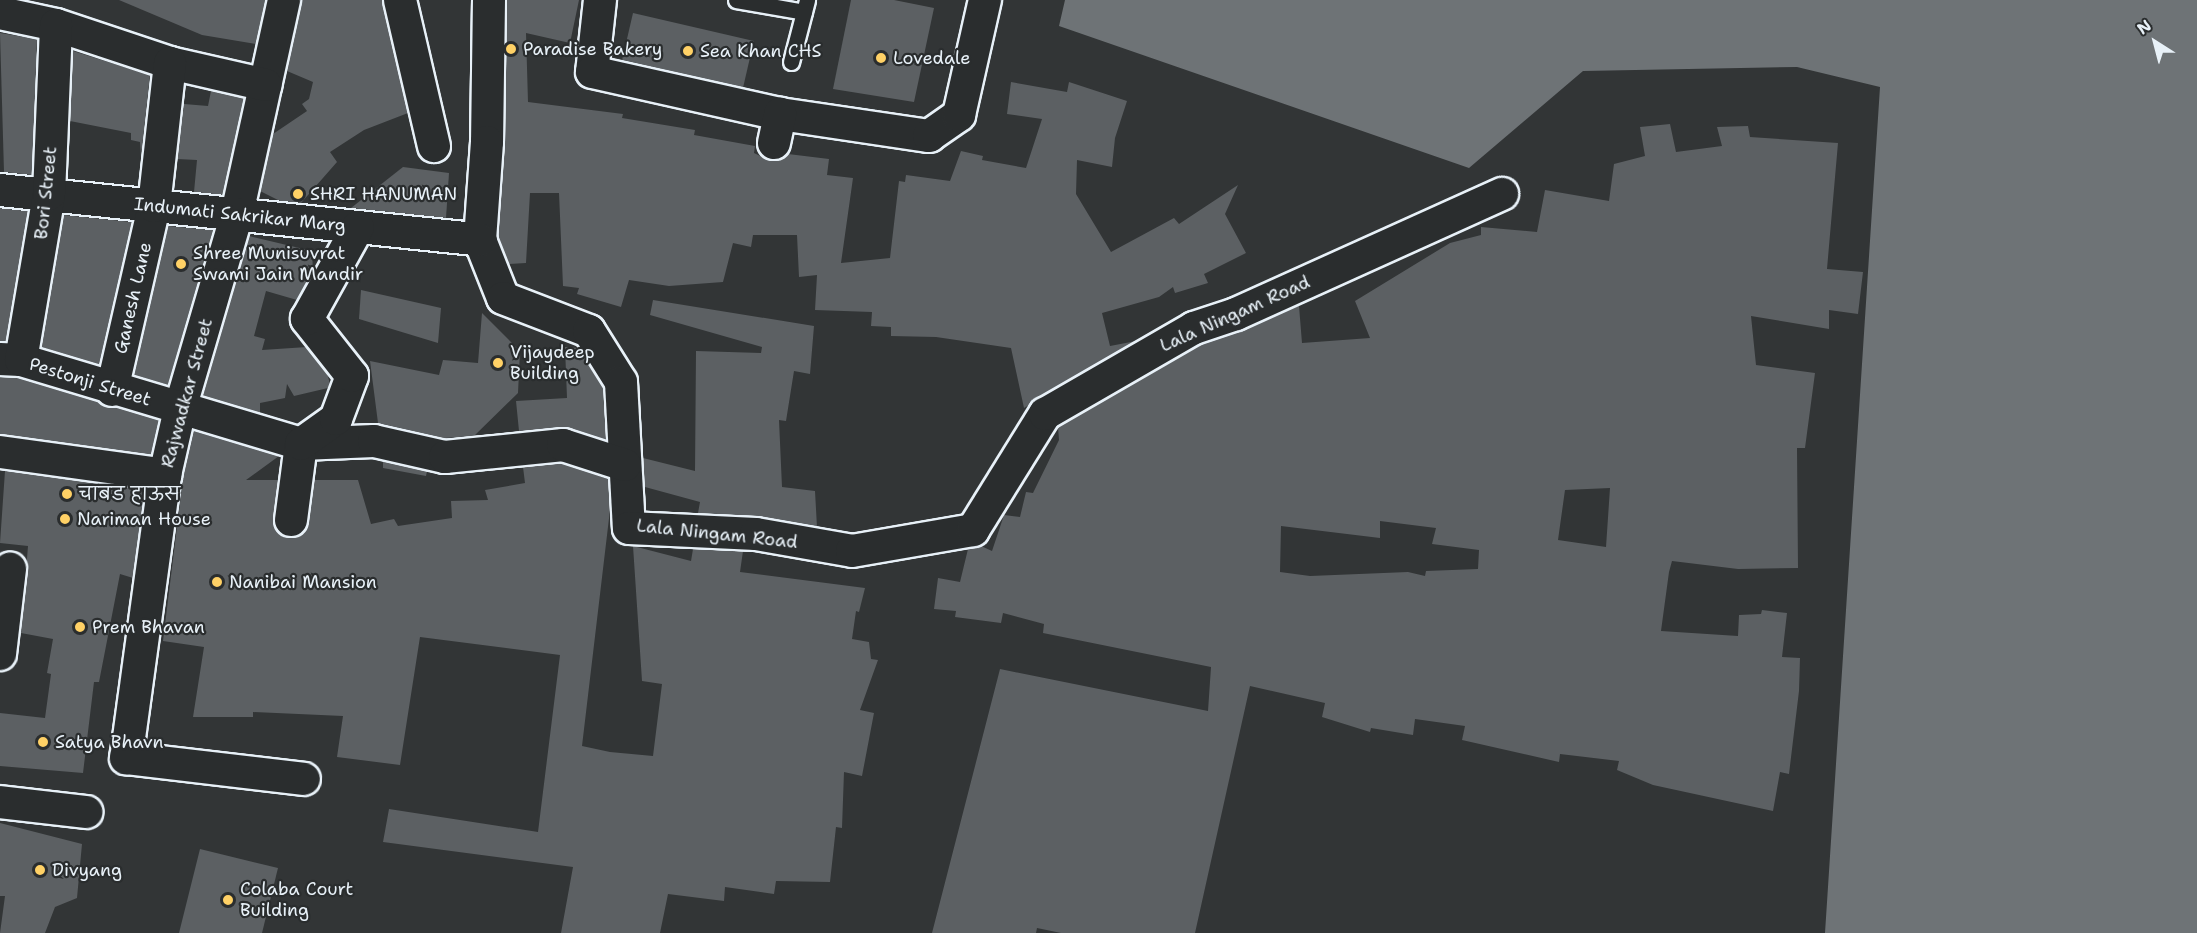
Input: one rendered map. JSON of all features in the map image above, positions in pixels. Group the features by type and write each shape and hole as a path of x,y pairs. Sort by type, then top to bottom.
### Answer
{"street":[{"name":"Rajwadkar Street","path":"284,0 237,214 180,409 165,475 126,758 304,779"},
{"path":"400,0 434,146"},
{"name":"Lala Ningam Road","path":"489,0 487,142 480,240 503,298 589,331 621,382 629,528 756,534 852,551 973,530 1045,414 1194,328 1246,309 1502,194"},
{"path":"600,0 592,72 777,128 928,136 959,115 985,0"},
{"path":"0,13 56,25 170,63 266,85"},
{"name":"Bori Street","path":"11,360 49,195 56,25"},
{"name":"Ganesh Lane","path":"112,390 154,206 170,63"},
{"name":"Indumati Sakrikar Marg","path":"0,190 480,240"},
{"path":"291,520 301,444 336,419 352,376 307,319 358,227"},
{"name":"Pestonji Street","path":"11,360 301,444 374,441 445,457 564,445 625,465"},
{"path":"0,452 165,475"},
{"path":"0,654 10,570"},
{"path":"0,802 86,812"}],"lane":[{"path":"736,0 806,6 791,62"}],"shaded area":[{"path":"1065,0 2197,0 2197,933 1825,933 1880,87 1797,67 1583,71 1469,168 1059,26"}],"building":[{"path":"119,0 266,0 256,44 202,35"},
{"path":"301,0 383,0 408,113 364,130 330,152 337,162 301,203 280,201 260,191 273,134 307,111 302,104 309,99 313,82 287,71"},
{"path":"507,0 579,0 570,43 526,33 528,102 623,114 622,118 695,130 694,135 755,146 754,153 771,161 788,154 829,159 827,175 853,178 841,263 890,258 899,181 905,182 906,175 950,181 961,151 983,156 982,160 1026,168 1042,119 1007,114 1011,82 1067,92 1069,82 1127,101 1115,138 1112,167 1077,160 1076,194 1111,252 1174,218 1179,224 1238,185 1225,214 1246,253 1204,274 1208,283 1175,293 1173,287 1159,297 1102,313 1110,346 1136,341 1024,408 1011,348 936,337 891,336 891,327 871,326 872,312 815,310 817,275 799,277 797,235 753,235 751,247 733,243 723,282 669,286 629,280 621,307 577,294 579,288 563,286 559,193 530,193 526,263 509,264 498,237 505,142"},
{"name":"Lovedale","path":"851,0 894,0 934,8 914,102 833,89"},
{"name":"Sea Khan CHS","path":"633,13 754,41 743,88 622,60"},
{"path":"0,33 37,39 32,175 4,172"},
{"path":"73,51 150,75 141,157 140,142 131,140 131,133 70,121"},
{"path":"211,91 244,98 223,195 194,192 197,160 177,159 184,104 208,106"},
{"path":"1670,124 1676,152 1722,146 1717,127 1748,126 1750,137 1838,143 1827,269 1863,272 1858,314 1829,310 1829,329 1751,316 1756,365 1815,373 1805,448 1797,448 1798,568 1738,569 1672,561 1661,631 1738,636 1739,615 1761,614 1762,610 1787,613 1782,657 1800,658 1799,691 1789,774 1780,772 1773,811 1653,785 1617,770 1619,761 1560,754 1559,762 1462,740 1465,726 1415,719 1413,735 1371,728 1370,732 1322,717 1325,703 1250,686 1195,933 1061,933 1037,928 1036,933 932,933 1000,669 1208,711 1211,667 1043,633 1044,624 1003,613 1001,623 955,617 956,611 934,609 938,578 960,582 968,549 981,546 992,551 1004,515 1020,517 1026,492 1033,493 1059,440 1058,427 1201,345 1295,307 1299,306 1302,343 1370,338 1355,301 1450,243 1481,235 1481,227 1537,232 1545,190 1609,201 1614,164 1645,156 1640,127","holes":["1610,488 1606,547 1558,540 1565,490","1380,521 1436,528 1432,544 1479,550 1478,569 1426,571 1425,576 1408,572 1310,576 1280,572 1281,526 1380,538"]},
{"path":"403,167 449,173 446,218 351,208"},
{"path":"0,208 28,211 6,341 0,341"},
{"path":"64,215 132,222 99,365 41,347"},
{"path":"168,226 213,230 168,385 134,375"},
{"path":"249,236 312,251 313,271 297,300 266,291 254,336 265,339 262,350 307,347 327,373 330,384 328,388 294,396 287,384 285,398 260,403 260,413 203,396"},
{"path":"361,290 441,308 438,343 359,319"},
{"path":"653,300 814,326 810,374 794,371 786,421 779,420 782,487 815,491 817,527 757,516 698,513 700,502 645,487 643,458 695,471 696,351 761,353 762,347 650,315"},
{"name":"Vijaydeep Building","path":"482,313 520,351 518,393 474,436 444,438 378,423 370,361 439,375 443,360 478,363"},
{"path":"565,347 578,348 603,388 606,440 562,427 519,431 516,401 567,398"},
{"path":"0,377 18,378 159,420 151,455 0,434"},
{"path":"194,431 279,456 246,480 278,480 274,526 289,538 306,530 314,480 358,480 371,524 394,519 398,526 452,518 451,501 488,500 485,490 525,483 523,467 561,463 608,479 610,510 582,746 610,752 653,756 662,684 642,681 633,546 691,561 693,549 743,551 740,572 865,588 859,612 856,611 852,639 869,642 871,659 878,660 860,710 874,713 862,776 844,772 842,828 836,827 830,882 776,881 774,894 725,887 724,901 668,894 660,933 561,933 573,867 383,842 389,809 538,832 560,655 420,637 400,765 337,757 343,716 253,712 253,717 193,717 204,647 163,641 183,478"},
{"path":"383,461 427,471 426,476 383,468"},
{"path":"5,471 145,490 133,578 120,574 99,682 94,682 83,773 0,766 0,713 45,718 51,674 47,673 53,639 21,633 28,546 0,543"},
{"name":"Divyang","path":"0,823 82,844 77,898 55,907 45,933 0,933 5,896 0,896"},
{"name":"Colaba Court Building","path":"200,849 278,868 262,933 179,933"}],"place":[{"name":"Paradise Bakery","path":"511,49"},
{"name":"Sea Khan CHS","path":"688,51"},
{"name":"Lovedale","path":"881,58"},
{"name":"SHRI HANUMAN","path":"298,194"},
{"name":"Shree Munisuvrat Swami Jain Mandir","path":"181,264"},
{"name":"Vijaydeep Building","path":"498,363"},
{"name":"चाबड हाऊस","path":"67,494"},
{"name":"Nariman House","path":"65,519"},
{"name":"Nanibai Mansion","path":"217,582"},
{"name":"Prem Bhavan","path":"80,627"},
{"name":"Satya Bhavn","path":"43,742"},
{"name":"Divyang","path":"40,870"},
{"name":"Colaba Court Building","path":"228,900"}]}
